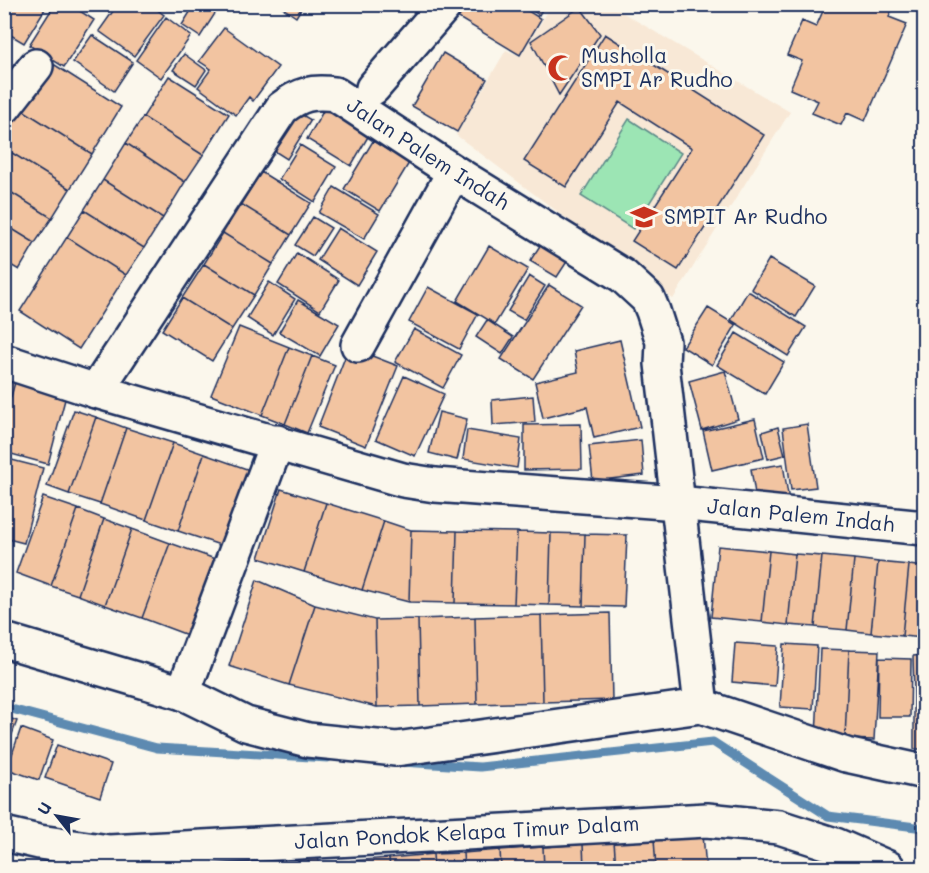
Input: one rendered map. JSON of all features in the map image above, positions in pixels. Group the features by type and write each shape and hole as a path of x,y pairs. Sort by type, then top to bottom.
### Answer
{"street":[{"name":"Jalan Palem Indah","path":"373,88 446,4"},
{"path":"4,107 36,66"},
{"name":"Jalan Palem Indah","path":"96,391 282,108 297,96 316,92 335,94 454,172 623,276 648,299 663,342 662,364 700,706"},
{"path":"358,345 454,172"},
{"name":"Jalan Palem Indah","path":"4,361 96,391 278,442 367,470 435,485 678,503 924,528"},
{"path":"183,693 278,442"},
{"path":"4,640 183,693 246,724 287,735 356,747 396,749 700,706 846,755 924,772"},
{"name":"Jalan Pondok Kelapa Timur Dalam","path":"4,834 108,860 707,819 779,827 835,845 888,868"}],"shaded area":[{"name":"SMPIT Ar Rudho","path":"552,5 610,5 790,112 673,299 456,135 506,50 520,56"}],"green space":[{"path":"629,119 681,153 633,229 581,196"}],"building":[{"path":"4,4 48,4 24,43 4,31"},
{"path":"55,4 69,4 94,20 64,67 29,45"},
{"path":"118,4 150,4 164,15 134,56 99,31"},
{"path":"195,4 204,4 216,12 200,37 182,25"},
{"path":"277,4 304,4 296,17"},
{"path":"457,4 517,4 541,19 520,55 452,14"},
{"path":"522,4 545,4 539,15"},
{"path":"826,4 889,4 893,6 889,17 907,24 865,121 847,113 841,125 812,113 818,101 790,89 802,61 787,55 802,21 816,27"},
{"name":"Musholla SMPI Ar Rudho","path":"580,7 600,34 559,95 531,41"},
{"path":"166,17 191,36 161,78 136,60"},
{"path":"224,28 278,67 253,101 249,97 236,115 198,87 211,69 199,61"},
{"path":"605,34 764,135 678,270 632,241 692,148 620,102 566,187 524,161"},
{"path":"92,35 133,62 114,91 73,62"},
{"path":"443,53 487,79 457,132 412,106"},
{"path":"184,54 206,70 196,85 173,70"},
{"path":"47,60 121,107 92,154 18,107"},
{"path":"169,76 229,114 203,155 143,117"},
{"path":"18,107 92,154 70,189 4,148 4,129"},
{"path":"288,107 311,120 287,159 265,145"},
{"path":"325,108 369,135 351,166 307,139"},
{"path":"143,117 203,155 185,182 126,143"},
{"path":"373,141 409,163 380,211 344,189"},
{"path":"126,143 185,182 163,218 103,180"},
{"path":"300,145 336,167 315,202 279,179"},
{"path":"4,148 70,189 52,218 4,188"},
{"path":"261,172 311,203 291,235 241,204"},
{"path":"103,180 163,218 144,248 84,210"},
{"path":"334,187 379,214 364,239 319,213"},
{"path":"4,188 52,218 35,243 4,224"},
{"path":"241,204 291,235 273,264 223,233"},
{"path":"84,210 144,248 126,275 67,237"},
{"path":"313,217 331,228 313,256 295,245"},
{"path":"4,224 35,243 19,270 4,261"},
{"path":"338,228 377,252 357,285 318,260"},
{"path":"223,233 273,264 254,295 204,264"},
{"path":"67,237 126,275 79,349 20,311"},
{"path":"543,241 570,257 557,277 530,261"},
{"path":"489,246 528,269 495,324 457,301"},
{"path":"297,253 339,280 320,311 278,284"},
{"path":"769,259 815,286 796,317 751,289"},
{"path":"204,264 254,295 232,329 182,298"},
{"path":"529,276 545,286 524,320 508,311"},
{"path":"269,282 295,299 273,335 247,318"},
{"path":"549,285 581,305 533,379 501,359"},
{"path":"428,287 478,314 459,349 409,322"},
{"path":"748,291 806,327 788,356 731,320"},
{"path":"182,298 232,329 212,361 162,330"},
{"path":"298,300 339,324 320,356 279,332"},
{"path":"708,308 736,325 712,365 683,347"},
{"path":"487,320 513,337 502,354 476,337"},
{"path":"239,327 289,347 262,415 211,395"},
{"path":"414,329 461,355 443,388 395,362"},
{"path":"736,333 784,362 765,394 717,365"},
{"path":"620,340 640,427 594,438 587,407 543,418 535,382 578,372 574,351"},
{"path":"289,347 312,356 285,424 262,415"},
{"path":"349,347 398,366 366,446 318,427"},
{"path":"312,356 335,365 307,433 285,424"},
{"path":"725,371 738,419 702,430 689,381"},
{"path":"4,372 17,375 4,422"},
{"path":"17,375 68,388 48,464 4,452 4,422"},
{"path":"404,376 444,394 415,456 376,439"},
{"path":"533,396 535,422 493,425 492,400"},
{"path":"74,410 96,417 69,494 47,486"},
{"path":"439,412 467,419 457,460 429,453"},
{"path":"96,417 126,428 100,504 69,494"},
{"path":"755,419 764,458 712,470 703,431"},
{"path":"581,424 582,469 524,470 524,425"},
{"path":"807,424 816,487 791,490 783,428"},
{"path":"778,427 785,455 768,459 762,432"},
{"path":"126,428 173,443 146,520 100,504"},
{"path":"467,430 521,439 517,468 463,459"},
{"path":"641,440 644,475 593,481 589,446"},
{"path":"173,443 204,454 178,531 146,520"},
{"path":"204,454 261,474 235,550 178,531"},
{"path":"4,458 43,468 24,543 4,538"},
{"path":"783,464 789,501 757,506 751,469"},
{"path":"281,489 326,503 304,572 259,558"},
{"path":"43,497 78,509 51,586 16,573"},
{"path":"326,503 384,521 362,590 304,572"},
{"path":"78,509 104,519 78,595 51,586"},
{"path":"104,519 132,529 105,605 78,595"},
{"path":"384,521 411,530 409,602 362,590"},
{"path":"132,529 170,543 142,618 105,605"},
{"path":"411,530 457,531 455,603 409,602"},
{"path":"457,531 517,532 514,604 455,603"},
{"path":"517,532 551,533 549,605 514,604"},
{"path":"551,533 585,534 583,606 549,605"},
{"path":"585,534 627,535 624,607 583,606"},
{"path":"170,543 218,560 190,636 142,618"},
{"path":"718,546 769,551 762,622 711,617"},
{"path":"769,551 795,554 788,625 762,622"},
{"path":"795,554 822,556 815,627 788,625"},
{"path":"822,556 854,559 847,630 815,627"},
{"path":"854,559 878,562 871,633 847,630"},
{"path":"878,562 909,565 902,636 871,633"},
{"path":"909,565 924,567 924,638 902,636"},
{"path":"257,580 315,605 289,685 229,666"},
{"path":"315,605 375,620 377,707 289,685"},
{"path":"610,613 612,700 543,702 541,615"},
{"path":"541,615 543,702 477,704 475,617"},
{"path":"475,617 477,704 420,706 418,619"},
{"path":"418,619 420,706 377,707 375,620"},
{"path":"735,643 778,646 775,686 732,682"},
{"path":"784,644 817,646 813,709 780,707"},
{"path":"820,649 849,650 845,739 816,738"},
{"path":"849,650 879,651 874,740 845,739"},
{"path":"924,655 924,692 914,692 913,656"},
{"path":"879,658 911,659 910,717 878,717"},
{"path":"914,692 924,692 924,749 914,749"},
{"path":"4,716 17,721 4,756"},
{"path":"21,728 53,740 39,780 7,769"},
{"path":"57,745 111,764 100,797 45,778"},
{"path":"703,835 706,868 656,868 654,839"},
{"path":"654,839 656,868 616,868 614,841"},
{"path":"614,841 616,868 584,868 583,844"},
{"path":"583,844 584,868 544,868 543,847"},
{"path":"543,847 544,868 501,868 500,850"},
{"path":"500,850 501,868 464,868 463,853"},
{"path":"318,851 319,868 277,868 276,854"},
{"path":"463,853 464,868 434,868 433,854"},
{"path":"276,854 277,868 239,868 238,857"},
{"path":"433,854 434,868 390,868 389,858"},
{"path":"238,857 239,868 194,868 194,861"},
{"path":"389,858 390,868 352,868 351,861"},
{"path":"4,862 40,868 4,868"}],"waterway":[{"path":"4,707 157,748 328,758"},
{"path":"402,762 480,767 713,742 828,816 924,828"}],"place":[{"name":"Musholla SMPI Ar Rudho","path":"561,68"},
{"name":"SMPIT Ar Rudho","path":"644,217"}]}
